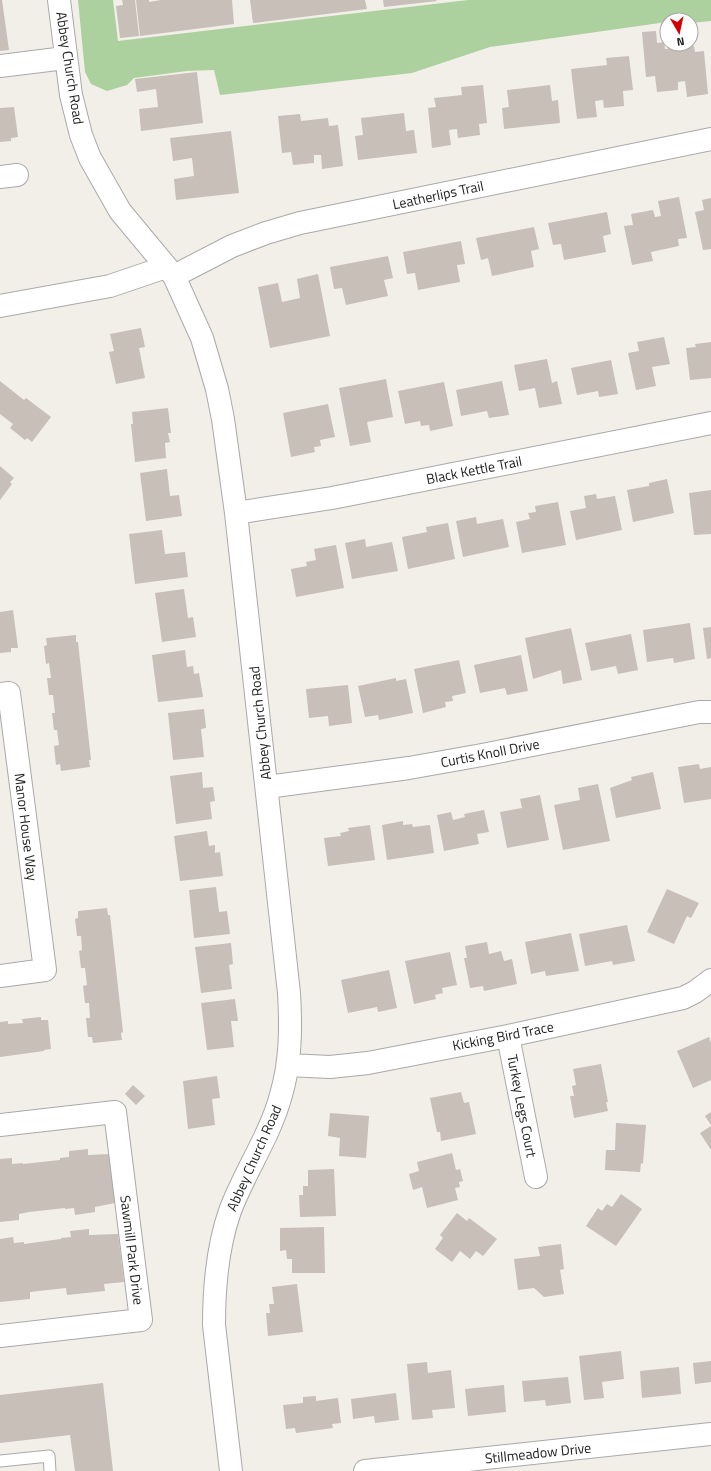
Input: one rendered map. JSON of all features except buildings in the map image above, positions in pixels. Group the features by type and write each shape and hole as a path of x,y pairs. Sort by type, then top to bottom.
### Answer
{"street":[{"name":"Abbey Church Road","path":"59,0 65,58 76,115 90,158 120,211 170,272 202,338 212,367 223,418 236,513 289,992 290,1033 288,1065 281,1095 271,1126 230,1211 219,1249 214,1301 214,1325 231,1471"},
{"path":"0,66 65,58"},
{"name":"Leatherlips Trail","path":"0,306 110,286 170,272 266,233 300,223 711,140"},
{"name":"Black Kettle Trail","path":"236,513 332,498 711,423"},
{"name":"Manor House Way","path":"0,694 9,693 45,970 0,976"},
{"name":"Curtis Knoll Drive","path":"267,787 482,755 699,712 711,712"},
{"name":"Kicking Bird Trace","path":"288,1065 330,1067 368,1063 508,1036 683,998 695,992 711,980"},
{"name":"Turkey Legs Court","path":"508,1036 536,1177"},
{"name":"Sawmill Park Drive","path":"0,1125 115,1112 141,1320 0,1336"},
{"name":"Stillmeadow Drive","path":"365,1471 711,1434"}],"lane":[{"path":"0,1461 49,1456 50,1471"}],"green space":[{"path":"78,0 113,0 118,41 468,0 711,0 711,21 699,22 699,12 659,12 659,23 490,47 412,73 220,95 214,70 187,71 134,78 127,85 107,91 91,84 85,72"}]}
